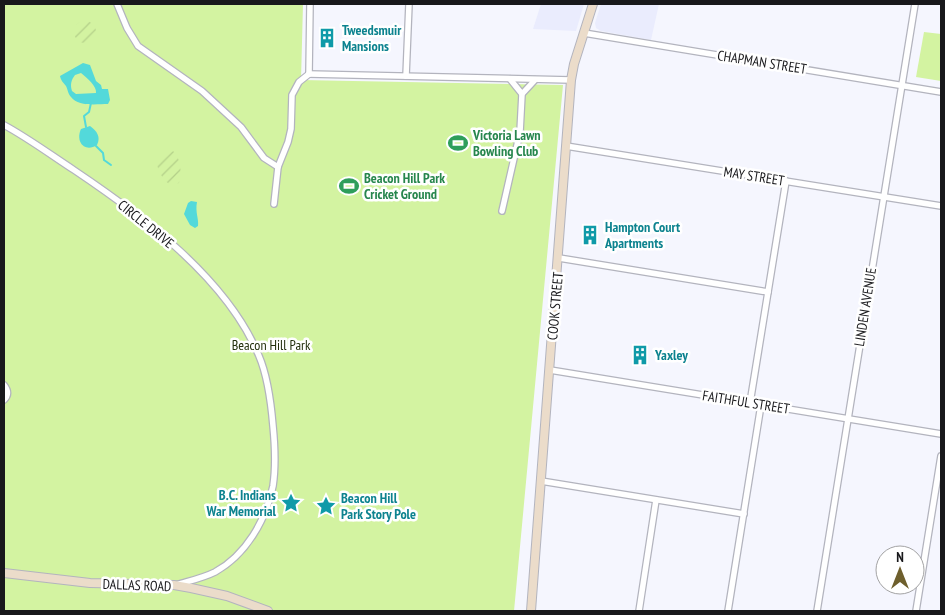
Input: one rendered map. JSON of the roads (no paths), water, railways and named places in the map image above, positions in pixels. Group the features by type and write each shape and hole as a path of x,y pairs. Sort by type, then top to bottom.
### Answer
{"main road":[{"name":"COOK STREET","path":"531,611 571,80 593,4"},
{"name":"DALLAS ROAD","path":"4,573 90,583 174,585 207,590 268,611"}],"street":[{"path":"117,4 126,28 138,46 202,91 241,127 264,158 278,167"},
{"path":"309,74 310,4"},
{"path":"406,76 409,4"},
{"name":"LINDEN AVENUE","path":"817,611 915,4"},
{"name":"CHAPMAN STREET","path":"584,33 941,92"},
{"path":"274,204 278,167 291,129 292,95 299,82 309,74 571,80"},
{"path":"510,79 522,94"},
{"path":"502,211 520,132 522,94 535,80"},
{"name":"CIRCLE DRIVE","path":"4,125 110,194 183,254 228,305 245,330 258,355 269,392 274,434 274,473 267,507 252,537 228,563 207,576 174,585"},
{"name":"MAY STREET","path":"566,146 941,206"},
{"path":"750,402 786,182"},
{"path":"559,258 768,292"},
{"name":"FAITHFUL STREET","path":"550,370 941,434"},
{"path":"4,385 8,392 4,400"},
{"path":"728,611 761,404"},
{"path":"916,611 941,456"},
{"path":"541,481 744,514"},
{"path":"638,611 656,500"}],"water":[{"path":"83,63 90,65 96,81 101,85 102,89 108,89 110,100 108,104 88,104 74,100 69,95 60,76","holes":["81,73 93,85 96,93 76,94 72,91 72,81 75,75"]},
{"path":"90,126 96,132 99,139 97,145 89,148 82,145 79,134 81,129"},
{"path":"191,201 197,202 198,226 195,228 190,225 184,214 188,203"}],"waterway":[{"path":"86,127 84,116 89,112 91,103"},
{"path":"96,146 103,153 104,160 111,165"}],"place":[{"name":"Tweedsmuir Mansions","path":"327,38"},
{"name":"Victoria Lawn Bowling Club","path":"458,143"},
{"name":"Beacon Hill Park Cricket Ground","path":"349,186"},
{"name":"Hampton Court Apartments","path":"590,235"},
{"name":"Yaxley","path":"640,355"},
{"name":"B.C. Indians War Memorial","path":"291,503"},
{"name":"Beacon Hill Park Story Pole","path":"326,506"}],"park label":[{"name":"Beacon Hill Park","path":"271,345"}]}
